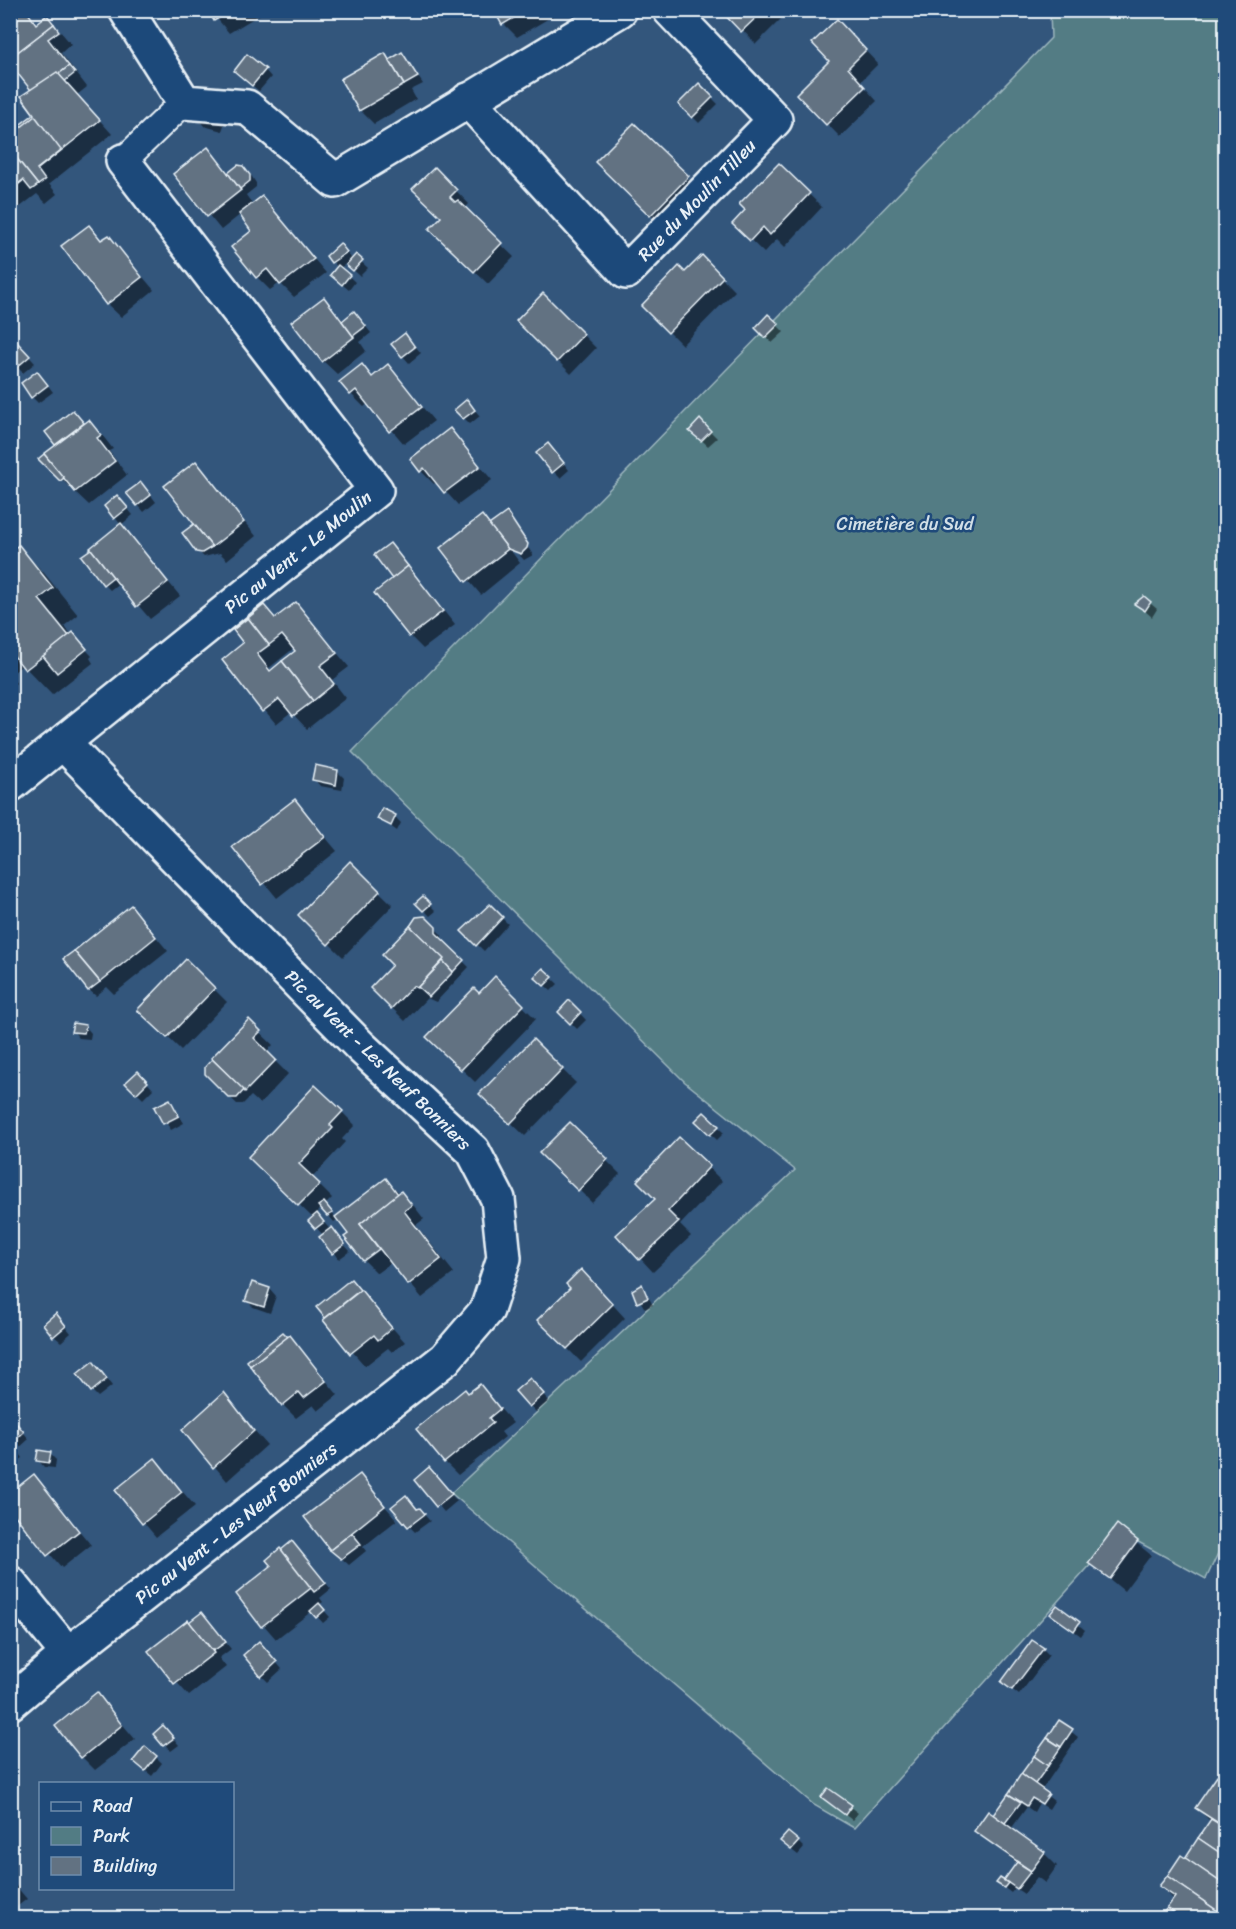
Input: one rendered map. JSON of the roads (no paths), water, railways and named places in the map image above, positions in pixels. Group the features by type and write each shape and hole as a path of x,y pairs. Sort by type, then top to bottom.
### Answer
{"street":[{"path":"126,10 184,102"},
{"path":"123,161 184,102 247,107 335,181 620,10"},
{"name":"Rue du Moulin Tilleu","path":"468,100 626,272 775,120 670,10"},
{"name":"Pic au Vent - Le Moulin","path":"10,785 376,490 123,161"},
{"name":"Pic au Vent - Les Neuf Bonniers","path":"10,1703 68,1654 445,1359 487,1310 504,1258 498,1199 473,1151 361,1047 63,743"},
{"path":"10,1583 68,1654"}],"park label":[{"name":"Cimetière du Sud","path":"905,524"}]}
